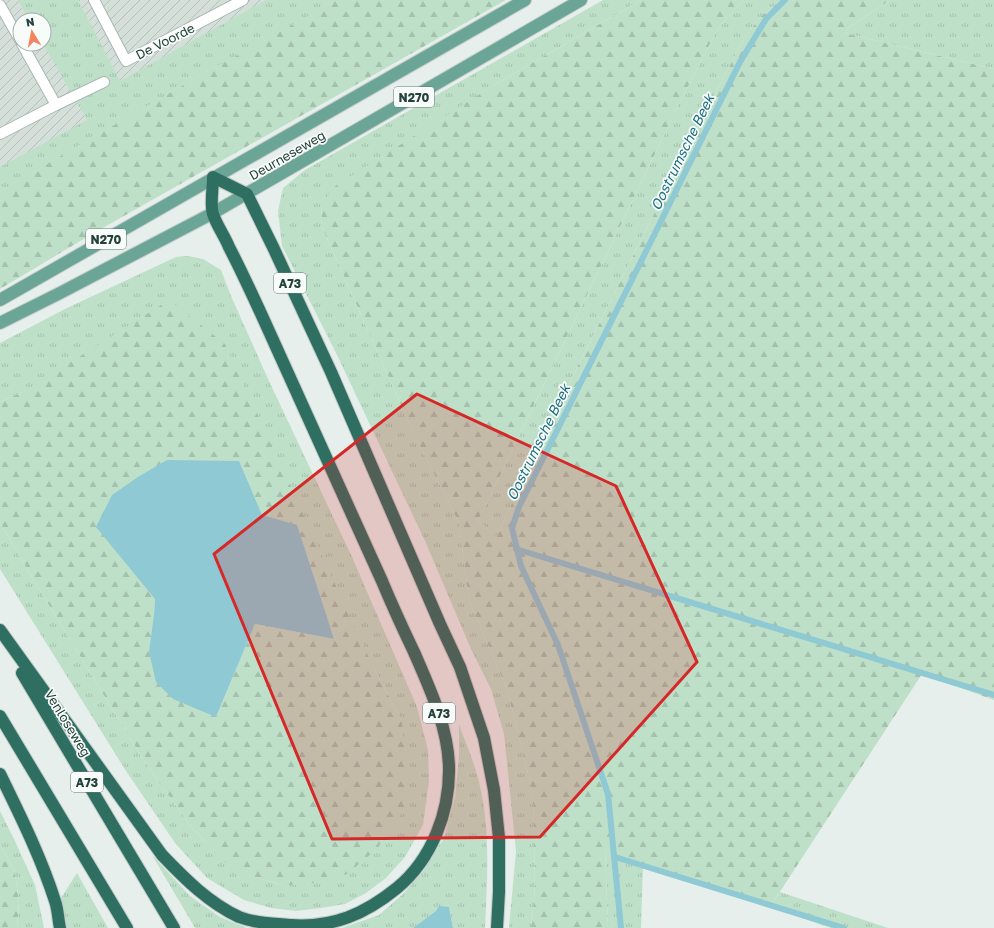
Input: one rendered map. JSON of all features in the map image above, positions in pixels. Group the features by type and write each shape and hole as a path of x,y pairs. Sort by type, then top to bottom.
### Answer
{"highway":[{"path":"213,213 213,178 247,194"},
{"name":"A73","path":"247,194 331,372 460,667 472,701 484,738 494,790 499,846 497,928"},
{"name":"A73","path":"0,630 162,855 184,878 212,902 241,917 267,924 298,925 328,923 354,915 376,904 400,886 418,867 432,845 442,819 448,789 449,765 439,714 416,656 263,318 213,213"},
{"name":"Venloseweg","path":"0,635 174,928"},
{"path":"0,716 127,928"},
{"path":"0,774 27,832 53,895 60,928"}],"main road":[{"name":"Deurneseweg","path":"0,300 525,0"},
{"name":"Deurneseweg","path":"0,323 213,213 581,0"}],"lane":[{"name":"De Voorde","path":"94,0 126,61 243,0"},
{"path":"0,5 12,26"},
{"path":"26,52 56,105"},
{"path":"0,134 104,82"}],"highlighted area":[{"path":"417,394 616,486 697,662 540,837 332,839 214,554"}],"shaded area":[{"path":"0,0 429,0 0,221"}],"green space":[{"path":"18,0 78,0 120,81 266,0 336,0 208,71 0,191 0,167 87,120 48,52 52,52 52,12 25,12"},
{"path":"336,0 506,0 92,234 0,289 0,191 208,71"},
{"path":"603,0 641,0 494,85 321,204 322,227 413,432 459,523 469,600 507,689 533,794 535,888 531,928 509,928 516,851 504,734 491,689 471,649 425,541 337,355 282,246 278,211 283,188 305,170"},
{"path":"641,0 743,0 717,30 680,102 478,521 496,537 559,404 682,158 744,38 761,16 782,0 890,0 848,28 845,33 994,69 994,700 922,674 770,907 643,865 605,850 608,928 531,928 535,888 533,794 507,689 469,600 459,523 413,432 322,227 321,204 334,187 494,85"},
{"path":"743,0 782,0 761,16 744,38 559,404 496,537 478,521 680,102 717,30"},
{"path":"890,0 994,0 994,69 845,33 848,28"},
{"path":"188,256 203,259 221,270 269,381 352,557 417,707 428,750 429,781 423,825 405,857 386,878 366,893 345,904 296,911 271,908 244,900 207,878 175,843 126,771 0,569 0,522 144,761 192,828 206,842 252,876 282,885 306,885 316,881 402,722 369,658 27,390 0,402 0,343 65,309 176,257"},
{"path":"169,300 225,344 369,658 402,722 409,802 377,849 347,874 306,885 282,885 252,876 221,860 192,828 144,761 0,522 0,402 27,390","holes":["239,461 262,515 297,525 334,639 255,624 216,717 154,615 155,599"]},
{"path":"459,725 478,778 485,812 487,862 485,928 453,928 449,907 436,911 413,928 342,928 379,915 403,894 424,870 444,838 455,797 459,756"},
{"path":"0,811 35,885 44,928 17,928 19,902 15,872 0,844"},
{"path":"0,844 15,872 19,902 17,928 0,928"},
{"path":"605,850 643,865 641,928 608,928"},
{"path":"152,855 190,896 220,917 247,928 195,928"},
{"path":"77,873 108,928 66,928 61,898"},
{"path":"780,892 888,928 831,928 770,907"}],"water":[{"path":"167,460 239,461 262,515 297,525 334,639 255,624 216,717 173,699 156,682 149,652 155,599 96,527 112,495 138,477"},
{"path":"439,906 449,907 453,928 413,928 436,911"}],"waterway":[{"name":"Oostrumsche Beek","path":"621,928 608,794 558,645 521,566 512,528 519,507 740,62 766,19 785,0"},
{"path":"516,549 994,695"},
{"path":"615,857 844,928"}]}
